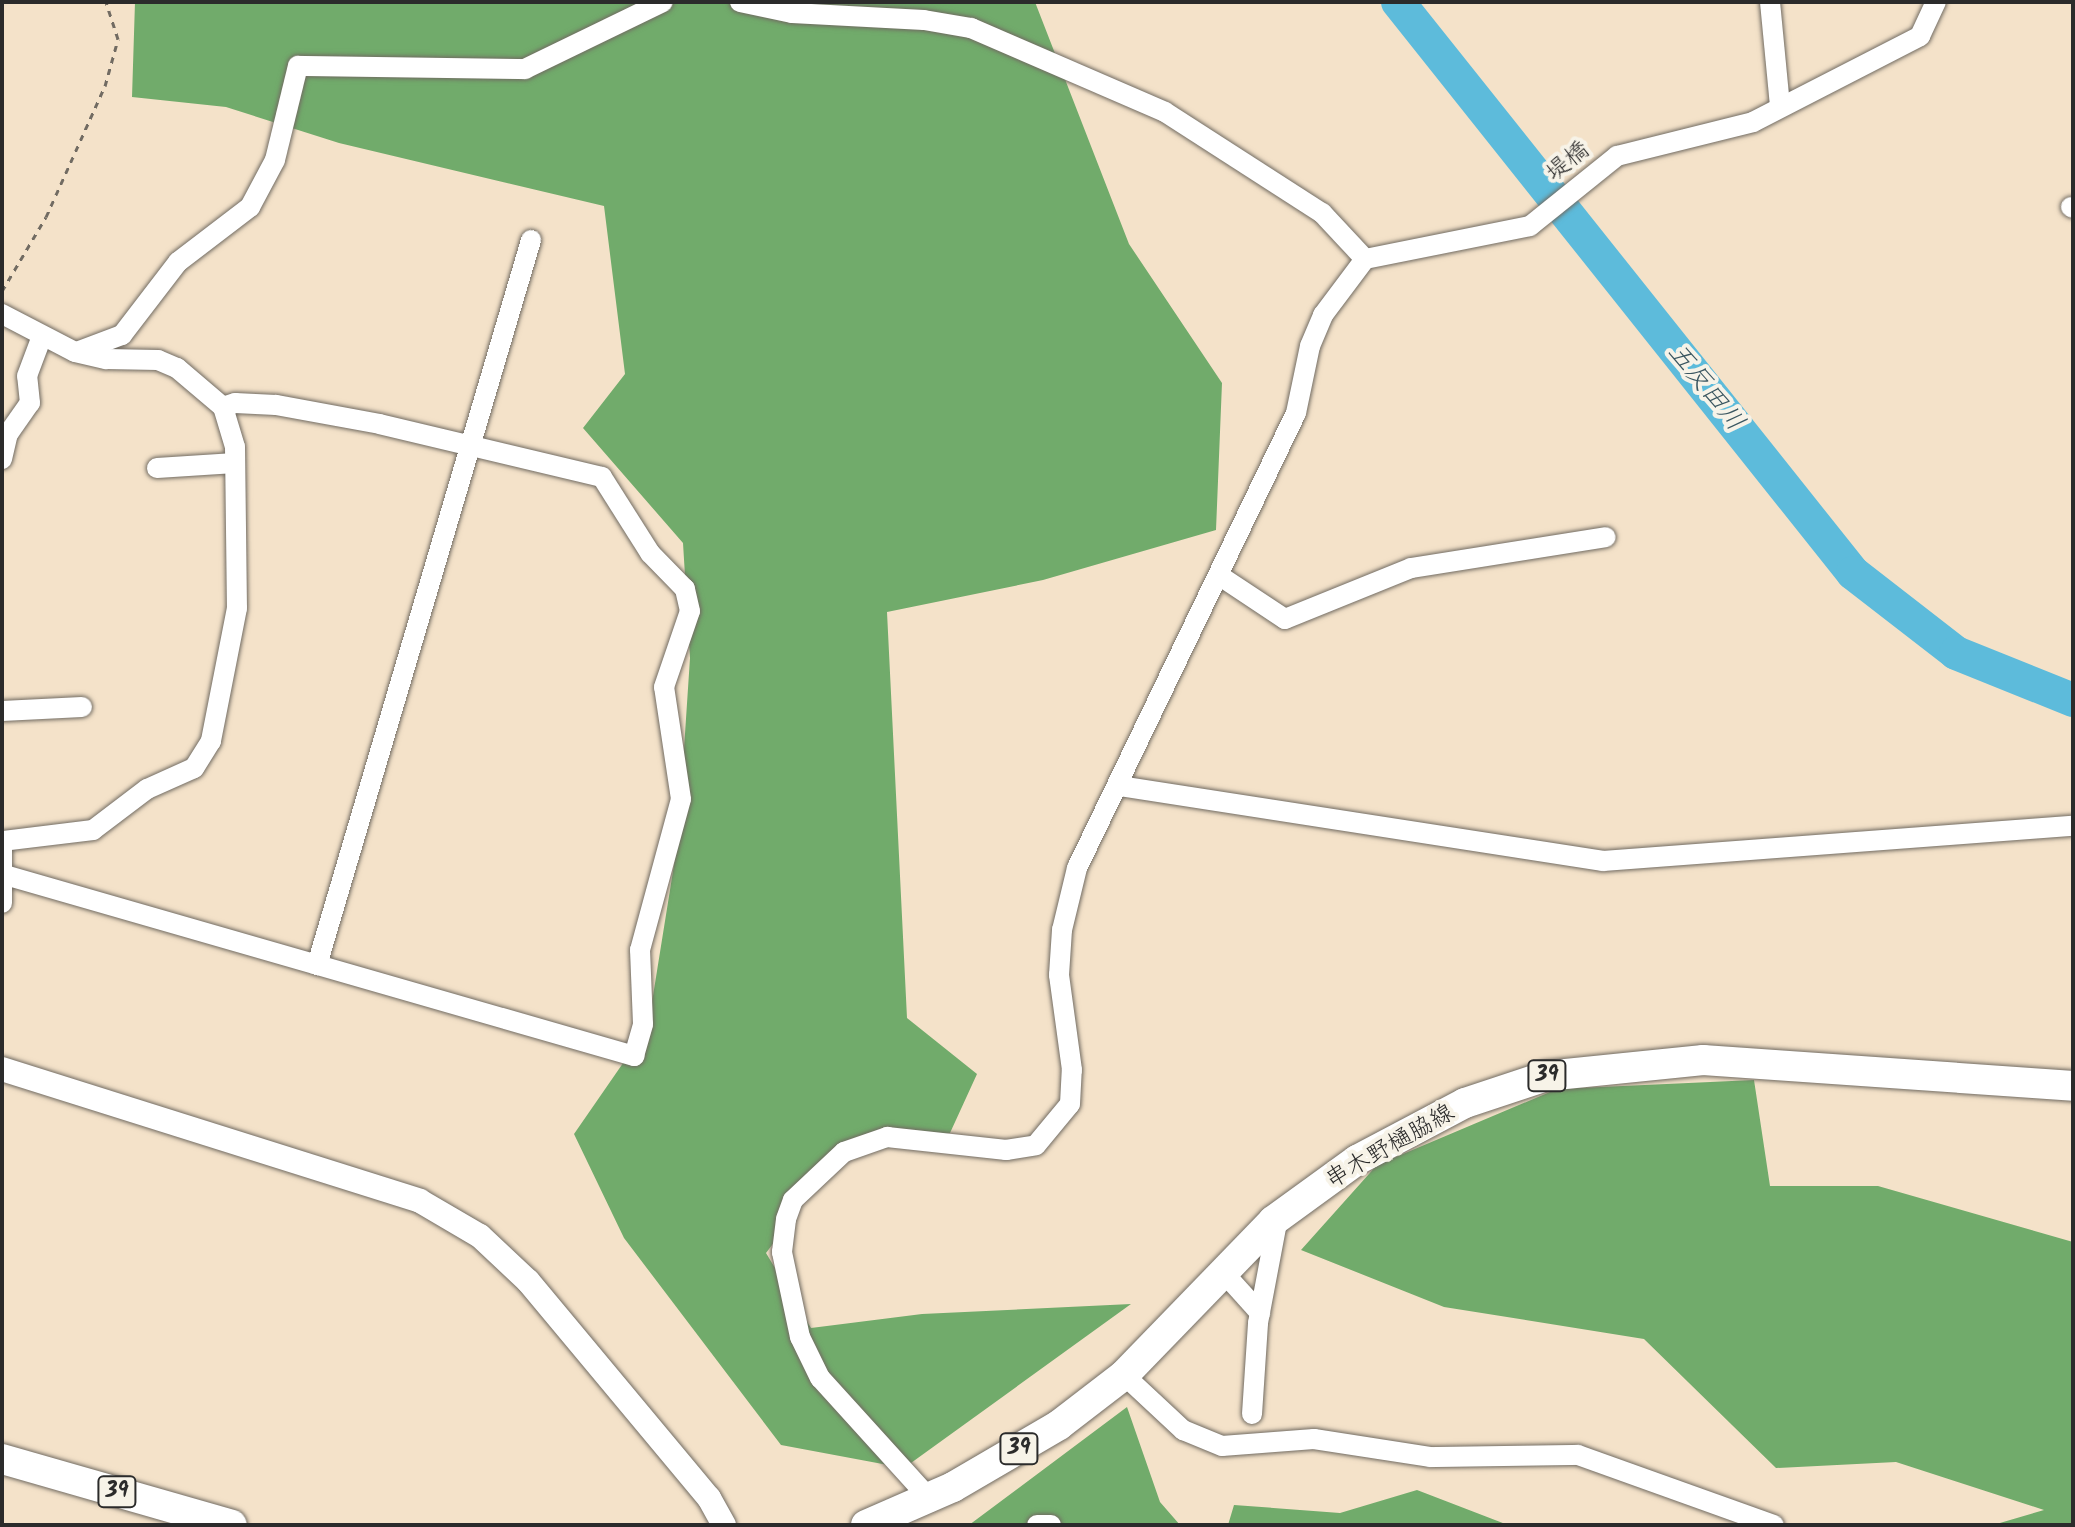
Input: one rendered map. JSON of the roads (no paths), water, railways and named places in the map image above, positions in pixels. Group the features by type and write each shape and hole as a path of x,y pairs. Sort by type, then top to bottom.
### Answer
{"main road":[{"name":"串木野樋脇線","path":"866,1525 929,1498 1059,1425 1124,1375 1278,1217 1357,1160 1414,1127 1546,1076 1703,1060 2073,1086"},
{"name":"39","path":"2,1459 232,1525"}],"street":[{"path":"75,352 122,335 178,262 250,207 275,160 298,66 525,69 663,2"},
{"path":"740,2 792,13 924,20 971,28 1165,112 1322,213 1365,259 1323,315 1310,346 1296,413 1077,868 1062,930 1059,975 1072,1070 1070,1104 1036,1145 1006,1150 887,1137 844,1152 793,1200 786,1219 782,1252 794,1309 800,1337 820,1378 929,1498"},
{"path":"1770,2 1780,105 1811,96 1920,36 1936,2"},
{"name":"堤橋","path":"1365,259 1530,226 1617,156 1753,122 1780,105"},
{"path":"317,965 531,240"},
{"path":"2,314 75,352 106,359 158,360 177,368 223,407 235,463 237,608 211,741 194,768 147,789 93,830 2,841 5,875 2,903"},
{"path":"2,459 8,434 30,403 27,376 42,336"},
{"path":"5,875 634,1056 643,1024 640,950 681,799 664,687 690,611 685,589 650,553 602,477 472,445 276,405 223,407"},
{"path":"157,468 235,463"},
{"path":"1220,576 1285,619 1411,568 1606,537"},
{"path":"2,711 82,707"},
{"path":"1119,786 1603,861 2073,826"},
{"path":"2,1069 420,1201 480,1236 538,1293 709,1498 724,1525"},
{"path":"1252,1414 1260,1313 1278,1217"},
{"path":"1224,1273 1260,1313"},
{"path":"1124,1375 1183,1430 1222,1446 1314,1439 1430,1457 1578,1455 1774,1525"},
{"path":"1037,1525 1051,1525"}],"waterway":[{"name":"五反田川","path":"1398,2 1853,573 1956,653 2073,700"}]}
